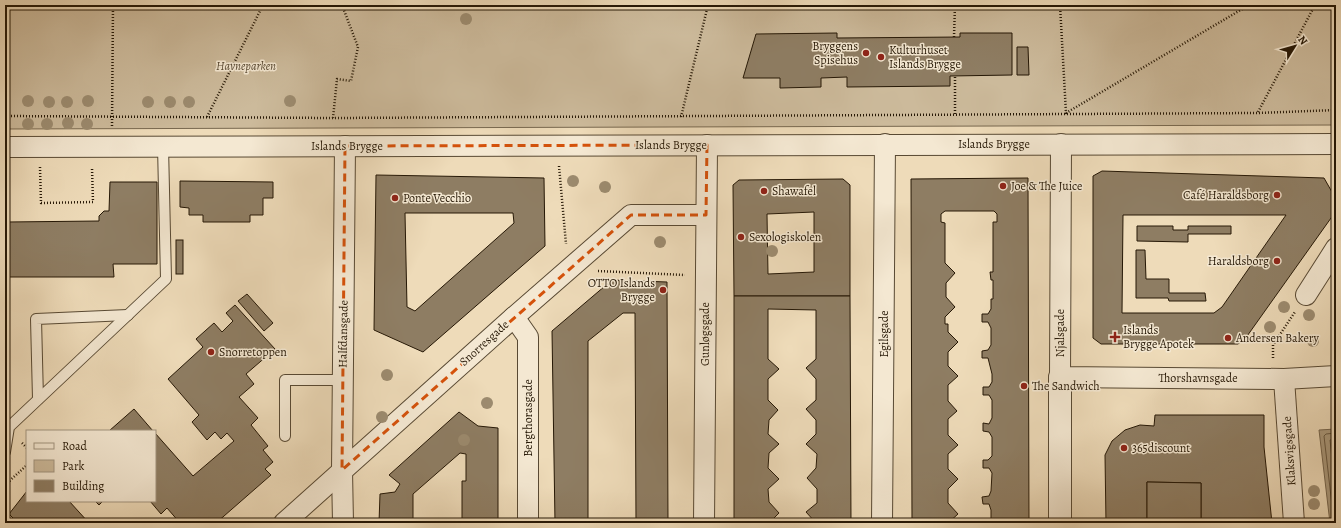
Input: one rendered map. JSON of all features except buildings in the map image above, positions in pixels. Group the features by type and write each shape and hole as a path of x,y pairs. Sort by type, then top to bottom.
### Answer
{"street":[{"name":"Egilsgade","path":"882,523 885,144"},
{"name":"Njalsgade","path":"1060,523 1061,144"},
{"name":"Islands Brygge","path":"5,146 1336,144"},
{"name":"Gunløgsgade","path":"704,523 706,145"},
{"name":"Halfdansgade","path":"343,523 342,470 345,146"},
{"name":"Snorresgade","path":"284,523 568,269 631,215 706,215"},
{"path":"1306,295 1336,248"},
{"name":"Bergthorasgade","path":"514,317 528,337 528,523"},
{"name":"Thorshavnsgade","path":"1060,377 1279,372 1336,376"},
{"name":"Klaksvigsgade","path":"1279,372 1294,523"}],"lane":[{"path":"5,452 8,427 166,278 163,146"},
{"path":"38,399 36,319 128,314"},
{"path":"285,436 285,380 343,380"}],"path":[{"path":"112,146 113,5"},
{"path":"207,117 263,5"},
{"path":"333,118 337,79 352,81 358,47 342,5"},
{"path":"681,117 708,5"},
{"path":"954,37 955,5"},
{"path":"1060,5 1066,113"},
{"path":"1066,113 1249,5"},
{"path":"1258,113 1315,5"},
{"path":"955,76 955,114"},
{"path":"5,116 333,118 681,117 1066,113 1258,113 1336,110"},
{"path":"558,145 568,269 706,276"},
{"path":"39,146 41,203 93,202 92,146"},
{"path":"1279,372 1273,345 1306,295"},
{"path":"5,485 26,466"}],"highlighted area":[{"path":"707,145 706,215 631,215 342,470 345,146"}],"green space":[{"name":"Havneparken","path":"5,5 1336,5 1336,125 5,129"}],"water":[{"path":"1336,429 1336,523 1330,523 1319,430"}],"place":[{"name":"Bryggens Spisehus","path":"866,53"},
{"name":"Kulturhuset Islands Brygge","path":"881,57"},
{"name":"Joe & The Juice","path":"1003,186"},
{"name":"Shawafel","path":"764,191"},
{"name":"Café Haraldsborg","path":"1277,195"},
{"name":"Ponte Vecchio","path":"395,198"},
{"name":"Sexologiskolen","path":"741,237"},
{"name":"Haraldsborg","path":"1277,261"},
{"name":"OTTO Islands Brygge","path":"663,290"},
{"name":"Islands Brygge Apotek","path":"1115,337"},
{"name":"Andersen Bakery","path":"1228,338"},
{"name":"Snorretoppen","path":"211,352"},
{"name":"The Sandwich","path":"1024,386"},
{"name":"365discount","path":"1124,448"}]}
